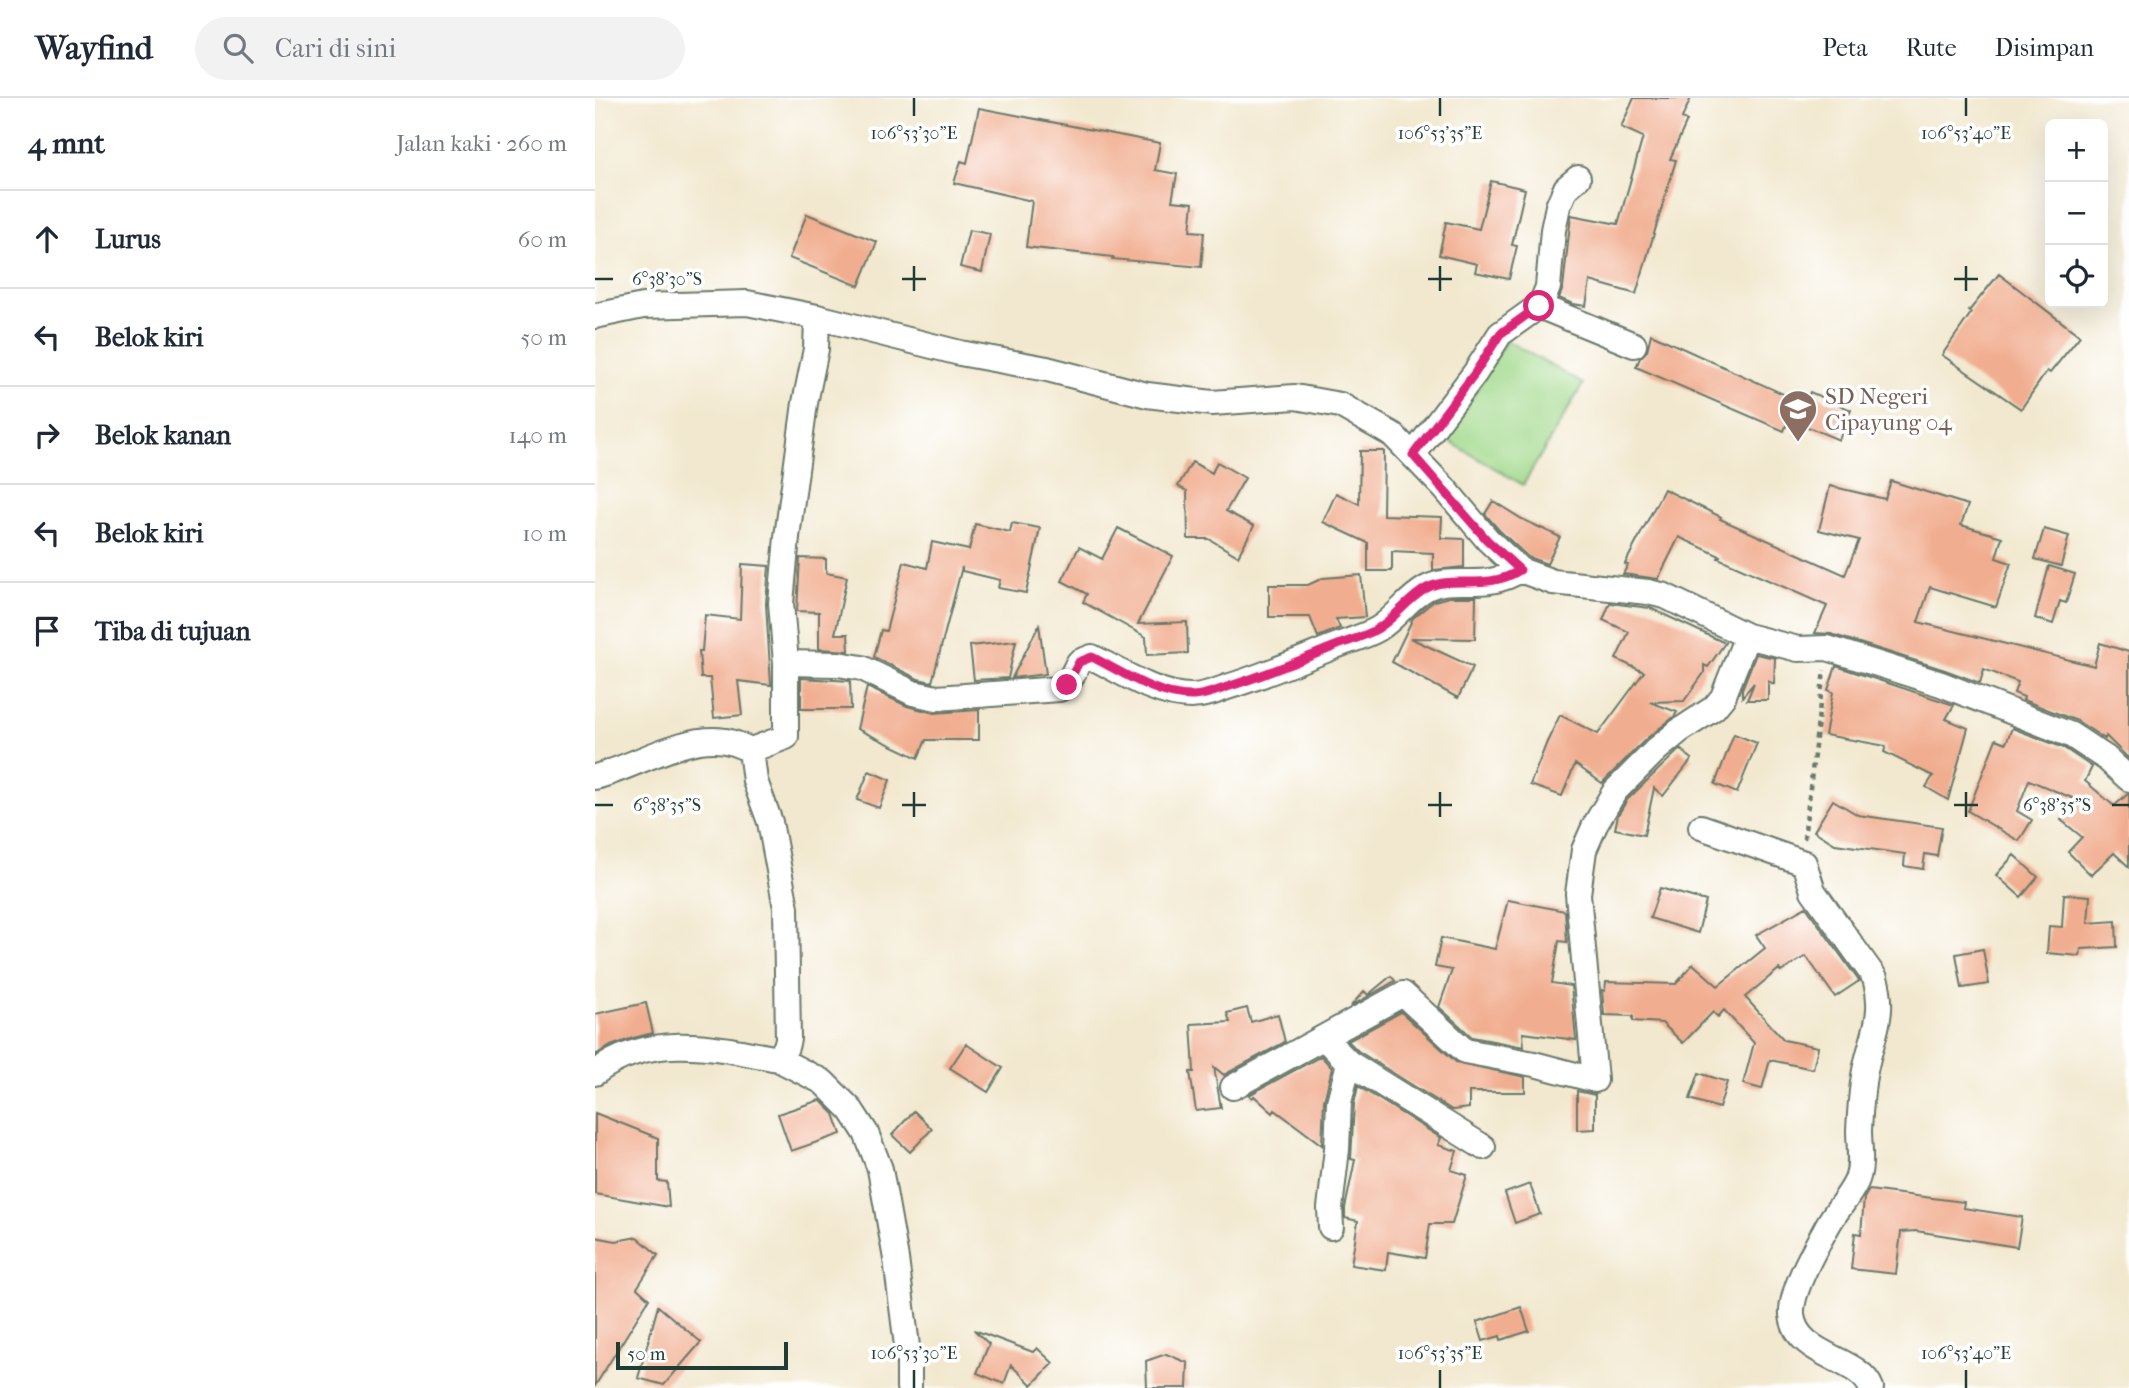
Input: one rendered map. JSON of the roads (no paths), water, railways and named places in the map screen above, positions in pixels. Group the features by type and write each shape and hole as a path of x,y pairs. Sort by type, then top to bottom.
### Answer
{"street":[{"path":"1413,455 1475,373 1500,334 1539,306 1548,287 1558,206 1566,188 1578,178"},
{"path":"595,316 643,306 747,303 817,317 960,353 1047,369 1147,396 1212,403 1295,397 1328,401 1355,411 1381,426 1413,455 1487,540 1520,570 1553,582 1665,596 1747,636 1798,649 1827,648 1941,684 2059,730 2092,748 2129,779"},
{"path":"1539,306 1635,345"},
{"path":"595,777 690,743 727,741 751,750 786,737 786,663 781,603 803,417 816,349 817,317"},
{"path":"786,663 838,664 862,668 913,693 937,698 1059,689 1071,680 1079,662 1092,657 1151,686 1172,693 1204,695 1368,634 1395,617 1433,585 1478,584 1507,579 1520,570"},
{"path":"1233,1087 1403,994 1465,1051 1534,1064 1595,1080 1578,894 1584,850 1615,791 1656,750 1714,708 1723,697 1747,636"},
{"path":"751,750 755,781 773,835 787,917 788,1039 778,1059"},
{"path":"1701,827 1804,863 1814,891 1875,978 1881,1007 1864,1076 1857,1181 1829,1222 1793,1296 1792,1314 1801,1338 1863,1375 1871,1388"},
{"path":"1324,1038 1349,1063 1483,1147"},
{"path":"595,1073 627,1055 672,1044 714,1047 778,1059 823,1082 841,1098 858,1119 880,1169 896,1259 909,1362 909,1388"},
{"path":"1331,1227 1330,1208 1339,1102 1349,1063"}],"place":[{"name":"SD Negeri Cipayung 04","path":"1798,443"}]}
